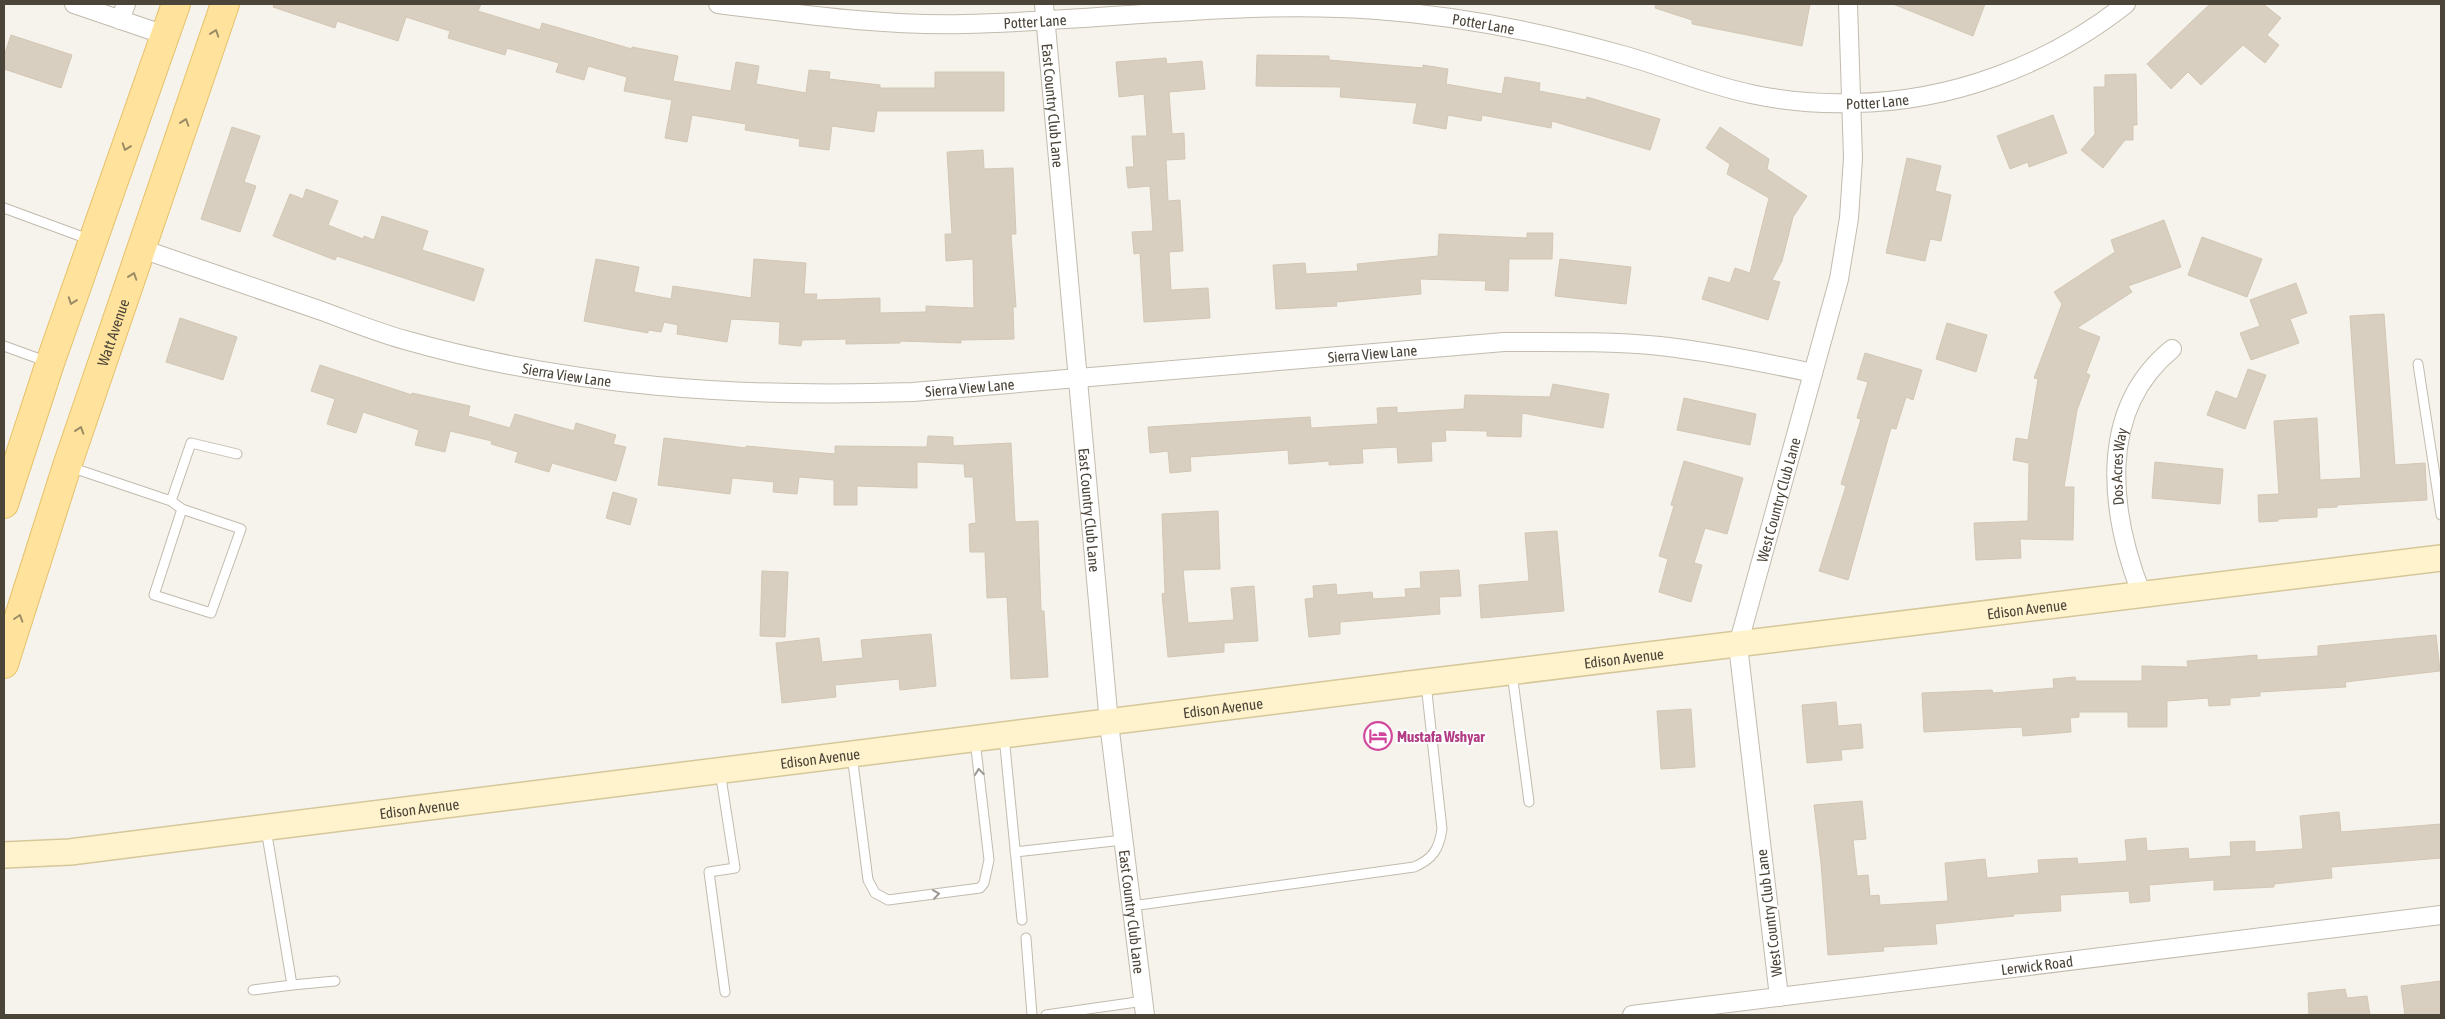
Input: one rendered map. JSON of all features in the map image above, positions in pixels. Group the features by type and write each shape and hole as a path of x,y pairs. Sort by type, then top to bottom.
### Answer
{"main road":[{"path":"4,504 15,459 176,4"},
{"name":"Watt Avenue","path":"4,664 68,466 225,4"}],"street":[{"path":"74,4 123,12 165,35"},
{"name":"Potter Lane","path":"718,4 830,18 907,24 964,24 1045,12 1230,7 1378,10 1463,20 1546,36 1628,57 1750,94 1798,101 1850,103 1886,101 1933,94 1979,82 2024,66 2067,44 2107,19 2126,4"},
{"name":"West Country Club Lane","path":"1779,997 1738,645 1839,279 1849,218 1853,158 1848,4"},
{"name":"East Country Club Lane","path":"1045,12 1109,723 1144,1008"},
{"name":"Sierra View Lane","path":"142,249 404,340 486,360 567,375 679,388 746,393 830,395 913,392 1450,345 1581,341 1660,346 1737,357 1814,373"},
{"name":"Dos Acres Way","path":"2142,595 2130,567 2121,531 2116,494 2120,439 2132,397 2147,374 2172,349"},
{"name":"Edison Avenue","path":"4,855 70,852 265,826 852,755 1426,682 2441,558"},
{"name":"Lerwick Road","path":"1632,1015 2441,915"}],"lane":[{"path":"4,208 93,240"},
{"path":"4,346 50,363"},
{"path":"2418,364 2441,515"},
{"path":"170,501 191,443 237,454"},
{"path":"68,466 170,501 182,509 241,529 211,614 154,596 182,509"},
{"path":"1512,672 1529,802"},
{"path":"1132,906 1414,867 1426,862 1439,846 1442,829 1426,682"},
{"path":"1004,736 1022,920"},
{"path":"852,755 868,880 875,893 888,900 980,888 984,883 989,860 975,739"},
{"path":"720,771 735,868 709,872 724,992"},
{"path":"265,826 292,985"},
{"path":"1015,852 1124,840"},
{"path":"1026,938 1032,1015"},
{"path":"252,990 335,981"},
{"path":"1046,1015 1144,1008"}],"building":[{"path":"274,4 481,4 478,11 540,30 542,23 632,49 632,47 678,56 673,81 731,91 736,62 759,66 756,84 806,93 809,70 830,72 829,79 880,85 880,88 935,88 935,72 1004,72 1004,111 877,111 874,132 832,126 829,150 799,146 800,139 745,130 746,124 692,115 687,142 665,138 672,100 624,91 627,77 588,66 584,80 556,72 559,63 507,48 505,55 448,38 450,31 406,17 398,41 337,21 335,28 273,7"},
{"path":"1656,4 1810,4 1802,46 1692,24 1692,20 1655,8"},
{"path":"1893,4 1985,4 1973,36"},
{"path":"2210,4 2263,4 2281,18 2267,35 2279,45 2265,63 2243,45 2201,85 2188,72 2171,89 2147,64"},
{"path":"11,35 72,55 61,88 4,69 4,56"},
{"path":"1257,55 1329,56 1329,60 1423,68 1423,65 1448,69 1446,84 1502,94 1505,77 1540,83 1539,91 1586,100 1587,97 1660,119 1650,150 1552,121 1551,128 1482,115 1481,121 1448,115 1446,129 1413,123 1417,103 1340,97 1341,87 1256,86"},
{"path":"1166,58 1167,64 1202,61 1205,89 1169,92 1172,134 1184,133 1185,159 1166,160 1168,201 1180,200 1183,251 1169,252 1171,290 1208,288 1210,318 1144,322 1140,253 1134,254 1132,232 1153,231 1150,186 1128,188 1126,167 1134,167 1132,136 1147,136 1144,94 1119,97 1116,62"},
{"path":"2136,74 2137,125 2133,125 2133,140 2125,140 2103,168 2081,150 2095,134 2094,87 2105,87 2105,75"},
{"path":"2053,115 2067,153 2029,167 2028,162 2010,169 1997,136"},
{"path":"232,127 260,136 244,182 256,186 240,232 201,219"},
{"path":"1720,127 1769,159 1767,169 1807,196 1793,217 1782,261 1772,280 1780,282 1768,320 1702,299 1709,277 1730,283 1735,268 1750,273 1769,198 1727,174 1730,164 1706,148"},
{"path":"983,150 984,169 1013,168 1016,234 1011,234 1016,307 1013,307 1014,339 961,340 961,343 900,341 900,343 846,344 846,339 802,340 801,346 779,344 780,322 731,319 727,342 677,334 678,325 664,322 661,332 648,330 648,333 584,321 596,259 639,267 634,292 671,299 673,286 751,298 754,259 806,263 804,294 817,294 816,300 880,298 880,313 926,312 926,306 974,308 973,259 946,261 945,234 952,234 947,152"},
{"path":"1907,158 1941,166 1935,191 1951,195 1941,241 1930,239 1925,261 1886,253"},
{"path":"306,189 338,201 328,225 363,239 364,236 374,240 382,216 428,231 422,250 484,269 474,301 337,256 335,260 273,236 290,194 303,199"},
{"path":"2164,220 2181,267 2128,286 2132,292 2077,328 2100,337 2086,373 2090,375 2077,410 2064,487 2074,487 2073,540 2020,539 2021,558 1976,560 1974,523 2028,521 2029,463 2013,460 2016,438 2028,440 2038,379 2034,378 2062,304 2054,292 2115,252 2111,240"},
{"path":"1527,233 1553,233 1552,259 1509,259 1508,291 1485,290 1486,281 1420,279 1421,294 1336,302 1337,306 1276,309 1273,265 1305,263 1306,274 1358,271 1357,264 1438,256 1439,234 1527,238"},
{"path":"2202,237 2262,259 2247,297 2188,275"},
{"path":"1560,259 1631,267 1626,304 1555,296"},
{"path":"2296,283 2307,313 2290,319 2299,343 2251,360 2240,333 2260,326 2250,300"},
{"path":"2384,314 2395,465 2425,463 2427,500 2337,505 2337,507 2317,508 2317,517 2259,522 2258,495 2279,494 2274,421 2317,418 2320,480 2361,478 2350,316"},
{"path":"180,318 237,337 223,380 166,362"},
{"path":"1947,323 1987,335 1976,372 1936,359"},
{"path":"1865,353 1922,370 1913,400 1906,397 1896,429 1891,428 1848,580 1819,571 1846,486 1841,484 1861,419 1857,418 1868,382 1857,379"},
{"path":"320,365 412,395 412,393 470,406 468,416 510,428 515,414 574,431 576,423 616,435 613,444 626,447 616,481 552,463 549,472 515,462 518,452 491,444 492,441 450,431 445,452 415,445 419,430 363,412 356,433 327,424 335,399 311,391"},
{"path":"2248,369 2266,375 2245,429 2207,415 2216,391 2237,399"},
{"path":"1553,384 1609,394 1603,428 1522,413 1521,437 1487,436 1487,431 1445,430 1446,441 1431,442 1432,461 1398,463 1397,447 1362,449 1363,463 1329,465 1329,461 1289,464 1288,450 1190,457 1191,471 1170,473 1168,451 1150,453 1148,427 1310,417 1311,428 1378,424 1377,408 1397,407 1397,413 1464,409 1465,395 1550,397"},
{"path":"1684,398 1756,414 1750,445 1677,430"},
{"path":"928,436 953,437 953,446 1011,443 1015,522 1038,521 1041,611 1044,611 1048,677 1011,679 1007,597 987,598 985,552 970,552 969,524 976,523 973,477 965,477 964,464 917,462 917,488 857,486 857,505 834,505 834,480 799,477 797,494 773,492 774,482 732,478 730,494 658,485 664,438 746,448 746,446 835,454 835,446 927,447"},
{"path":"1684,461 1743,478 1727,534 1705,528 1694,563 1702,565 1691,602 1659,592 1668,559 1659,556 1674,506 1671,505"},
{"path":"2155,462 2223,469 2220,504 2152,498"},
{"path":"613,492 637,499 630,525 606,518"},
{"path":"1218,511 1220,569 1183,570 1188,623 1234,620 1231,588 1254,586 1258,641 1224,643 1224,652 1168,657 1162,594 1165,593 1162,514"},
{"path":"1557,531 1564,611 1481,618 1479,585 1529,581 1525,533"},
{"path":"1459,570 1461,596 1439,597 1440,614 1340,622 1340,634 1309,637 1305,599 1314,598 1313,586 1336,584 1337,595 1372,592 1373,599 1406,597 1405,589 1421,588 1420,572"},
{"path":"762,571 788,572 785,637 760,636"},
{"path":"931,634 936,686 900,690 899,679 835,685 836,697 782,703 776,643 819,638 822,662 863,658 861,640"},
{"path":"2436,635 2440,671 2345,682 2346,687 2260,692 2260,696 2230,698 2230,705 2209,706 2208,698 2167,701 2167,727 2128,727 2128,712 2079,712 2079,717 2070,718 2071,732 2023,736 2022,727 1924,732 1922,693 1992,690 1993,693 2054,688 2053,679 2075,677 2076,681 2142,681 2142,666 2188,667 2187,661 2257,655 2257,660 2318,656 2318,646"},
{"path":"1836,702 1838,726 1861,724 1863,748 1841,750 1842,760 1807,763 1802,705"},
{"path":"1691,709 1695,767 1661,769 1657,711"},
{"path":"1862,801 1866,839 1853,840 1857,876 1868,875 1870,896 1879,895 1880,905 1948,901 1945,863 1985,859 1987,878 2039,873 2038,860 2077,858 2078,864 2127,861 2125,840 2146,838 2147,851 2188,848 2189,859 2231,856 2230,842 2255,841 2255,852 2303,849 2300,816 2339,812 2341,832 2441,824 2441,858 2331,867 2332,878 2274,884 2274,887 2214,890 2214,880 2149,885 2150,901 2130,903 2129,891 2060,895 2061,911 2013,914 2014,916 1935,924 1937,944 1883,947 1884,951 1828,955 1821,863 1814,805"},
{"path":"2441,981 2441,1015 2405,1015 2401,986"},
{"path":"2345,989 2347,998 2367,996 2370,1015 2309,1015 2308,993"}],"place":[{"name":"Mustafa Wshyar","path":"1378,736"}]}
